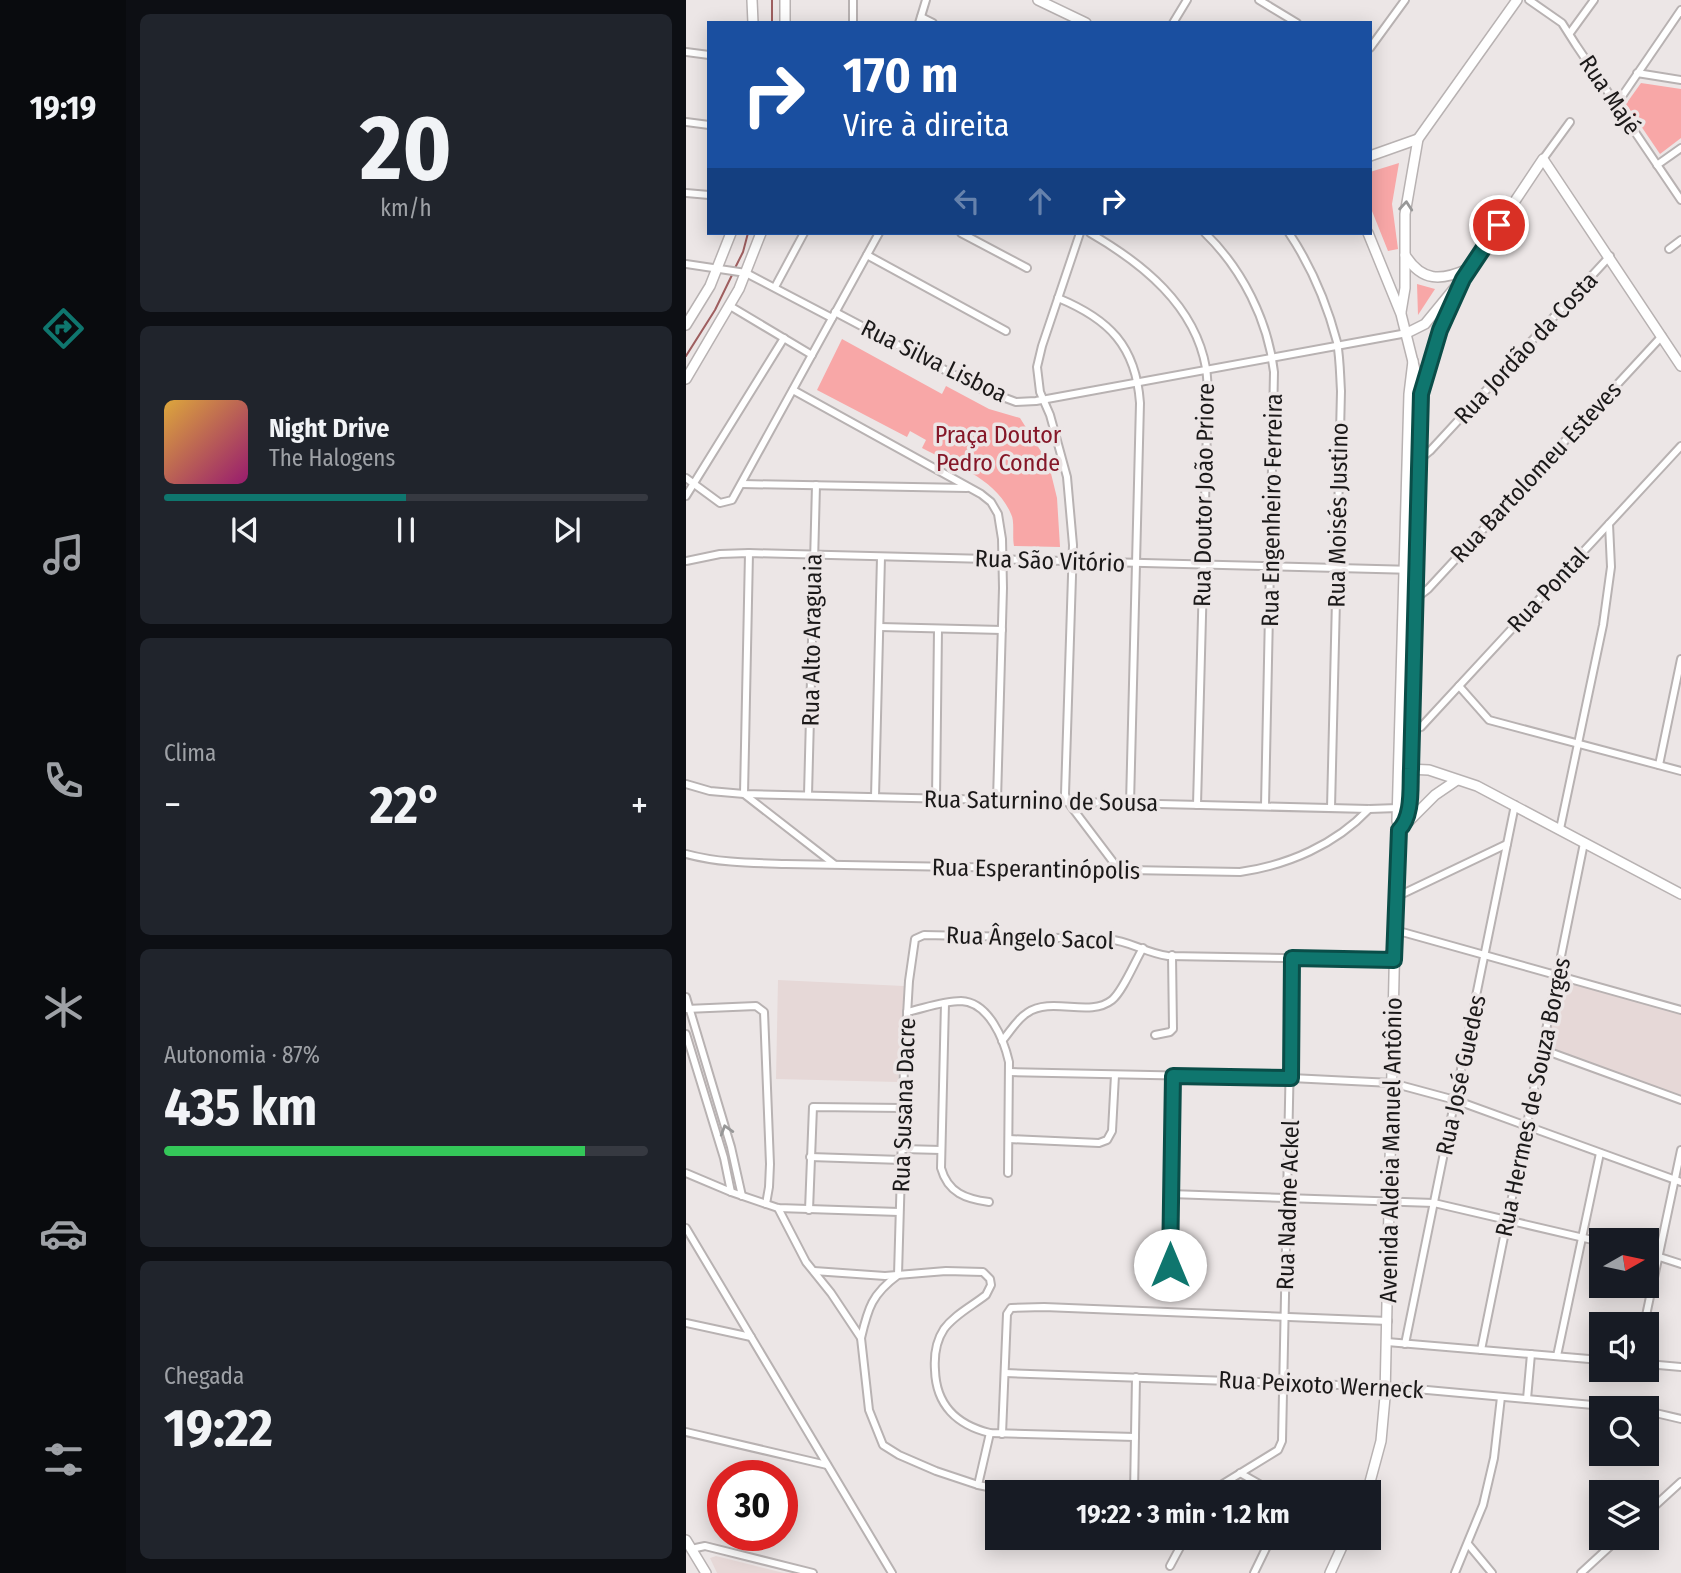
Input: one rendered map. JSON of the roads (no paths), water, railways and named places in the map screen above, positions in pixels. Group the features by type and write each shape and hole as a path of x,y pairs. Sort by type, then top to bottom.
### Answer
{"street":[{"path":"752,0 753,21"},
{"path":"785,0 785,21"},
{"path":"853,0 853,21"},
{"path":"920,20 926,0"},
{"path":"1174,21 1187,0"},
{"path":"1258,0 1294,21"},
{"path":"1372,45 1405,0"},
{"path":"1401,314 1408,190 1418,139 1517,0"},
{"name":"Rua Majé","path":"1529,0 1562,23 1570,33 1681,200"},
{"path":"1570,33 1594,0"},
{"path":"1044,2 1082,21"},
{"path":"1616,105 1681,10"},
{"path":"686,52 707,55"},
{"path":"1637,73 1681,79"},
{"path":"686,122 707,125"},
{"path":"1410,570 1419,460 1421,394 1440,330 1469,268 1570,122"},
{"path":"1372,155 1418,139"},
{"path":"1657,166 1681,148"},
{"path":"1543,159 1681,366"},
{"path":"686,193 707,195"},
{"path":"686,325 721,267 730,235"},
{"path":"686,379 730,306 742,272 760,235"},
{"path":"775,287 803,235"},
{"path":"686,478 720,503 733,500 878,235"},
{"path":"965,235 1027,268"},
{"path":"1079,235 1037,367 1038,382 1054,426 1067,477 1071,516 1072,562 1064,780 1067,802 1120,872"},
{"name":"Rua Doutor João Priore","path":"1093,235 1135,262 1171,296 1190,324 1206,369 1208,418 1197,805"},
{"name":"Rua Engenheiro Ferreira","path":"1207,235 1223,251 1246,288 1266,333 1272,357 1275,396 1265,806"},
{"name":"Rua Moisés Justino","path":"1290,235 1311,271 1337,345 1341,391 1331,808"},
{"path":"1369,235 1401,314 1421,394"},
{"path":"1669,249 1681,240"},
{"path":"1404,253 1418,270 1432,278 1453,275 1469,268"},
{"path":"867,254 1006,331"},
{"name":"Rua Jordão da Costa","path":"1419,460 1610,256"},
{"name":"Rua Silva Lisboa","path":"686,264 742,272 981,389 1016,402 1407,333"},
{"path":"1386,274 1396,280 1404,274"},
{"path":"1407,333 1425,324 1463,279"},
{"path":"1058,298 1090,313 1114,333 1133,363 1138,382 1130,804"},
{"path":"730,306 812,355"},
{"name":"Rua Bartolomeu Esteves","path":"1415,599 1428,589 1662,336"},
{"path":"686,496 784,338"},
{"path":"1410,570 1408,461 1409,394 1413,361"},
{"path":"793,390 969,488 991,502 998,514 1003,560 997,800"},
{"name":"Rua Pontal","path":"1412,731 1422,727 1681,446"},
{"path":"1408,461 1419,460"},
{"path":"742,484 969,488"},
{"name":"Rua Alto Araguaia","path":"808,795 816,485"},
{"path":"1560,830 1608,595 1611,567 1609,524"},
{"path":"749,553 744,794 835,864"},
{"name":"Rua São Vitório","path":"686,561 720,554 749,553 1410,570"},
{"path":"875,797 881,557"},
{"name":"Avenida Aldeia Manuel Antônio","path":"1370,1480 1381,1441 1388,1321 1396,897 1402,827 1409,807 1411,769 1415,599 1410,570"},
{"name":"Avenida Aldeia Manuel Antônio","path":"1402,827 1398,808 1404,600 1410,570"},
{"path":"1404,600 1415,599"},
{"path":"880,627 1002,630"},
{"path":"936,799 938,628"},
{"path":"1659,765 1681,661"},
{"path":"1459,686 1489,720 1681,771"},
{"path":"1399,769 1429,770 1477,786 1678,892 1681,881"},
{"path":"1429,770 1436,779 1433,797"},
{"path":"1402,827 1433,797 1457,780"},
{"name":"Rua Saturnino de Sousa","path":"686,785 710,791 744,794 1398,808"},
{"path":"1398,808 1409,807 1433,797"},
{"name":"Rua José Guedes","path":"1405,1344 1515,805"},
{"name":"Rua Esperantinópolis","path":"686,854 735,863 1120,872 1240,872 1295,858 1348,830 1369,809"},
{"name":"Rua Hermes de Souza Borges","path":"1480,1350 1544,1050 1584,843"},
{"path":"1396,897 1507,844"},
{"path":"1395,930 1681,1010"},
{"name":"Rua Ângelo Sacol","path":"917,937 1107,939 1125,941 1158,955 1394,960"},
{"name":"Rua Susana Dacre","path":"898,1275 907,1012 911,962 917,937"},
{"path":"1002,1041 1030,1010 1101,1005 1112,1000 1143,948"},
{"path":"1155,1035 1173,1029 1172,956"},
{"name":"Rua Nadme Ackel","path":"1240,1473 1278,1450 1282,1441 1292,958"},
{"path":"686,997 731,1147 742,1196"},
{"path":"907,1012 960,1001 975,1005 989,1018 1002,1041 1010,1072 1008,1173"},
{"path":"945,1003 941,1150 944,1178 953,1190 964,1197 989,1202"},
{"path":"688,1008 756,1006 761,1008 766,1017 770,1164 766,1205"},
{"path":"686,1034 724,1158 731,1192"},
{"path":"1544,1050 1681,1100"},
{"path":"1010,1072 1392,1083 1455,1100 1678,1181"},
{"path":"1009,1139 1099,1143 1107,1140 1112,1131 1115,1075"},
{"path":"1170,1265 1173,1076"},
{"path":"808,1210 813,1107 903,1108"},
{"path":"902,1149 941,1150"},
{"path":"1681,1150 1678,1181 1659,1256 1681,1264"},
{"path":"1557,1356 1600,1153"},
{"path":"810,1157 902,1160"},
{"path":"686,1173 778,1208 899,1212"},
{"path":"1170,1195 1434,1203 1589,1238"},
{"path":"778,1208 796,1244 861,1338"},
{"path":"686,1228 891,1573"},
{"path":"814,1271 898,1275 983,1272 990,1279 991,1285 986,1295 945,1327 936,1350 934,1362 938,1393 944,1405 964,1424 990,1433 1135,1437"},
{"path":"898,1275 883,1286 871,1303 861,1338 866,1400 873,1424 883,1445 898,1455 985,1486"},
{"path":"1002,1434 1007,1314 1008,1310 1016,1307 1388,1321"},
{"path":"686,1323 751,1337"},
{"path":"1387,1342 1589,1359"},
{"path":"1527,1399 1531,1354"},
{"path":"1659,1365 1681,1367"},
{"name":"Rua Peixoto Werneck","path":"1005,1373 1385,1386 1589,1405"},
{"path":"1134,1480 1136,1377"},
{"path":"1454,1573 1483,1505 1492,1469 1501,1397"},
{"path":"1659,1414 1681,1419"},
{"path":"686,1432 827,1465"},
{"path":"978,1485 990,1433"},
{"path":"1229,1480 1240,1473 1252,1480"},
{"path":"1659,1502 1681,1482"},
{"path":"686,1540 706,1573"},
{"path":"1468,1545 1492,1573"},
{"path":"691,1549 705,1546 813,1573"},
{"path":"1170,1566 1179,1550"},
{"path":"1254,1573 1265,1550"},
{"path":"1330,1573 1341,1550"},
{"path":"1581,1573 1606,1550"}],"waterway":[{"path":"772,0 772,21"},
{"path":"734,270 747,235"},
{"path":"686,356 715,310 732,275"}],"park label":[{"name":"Praça Doutor Pedro Conde","path":"998,449"}]}
